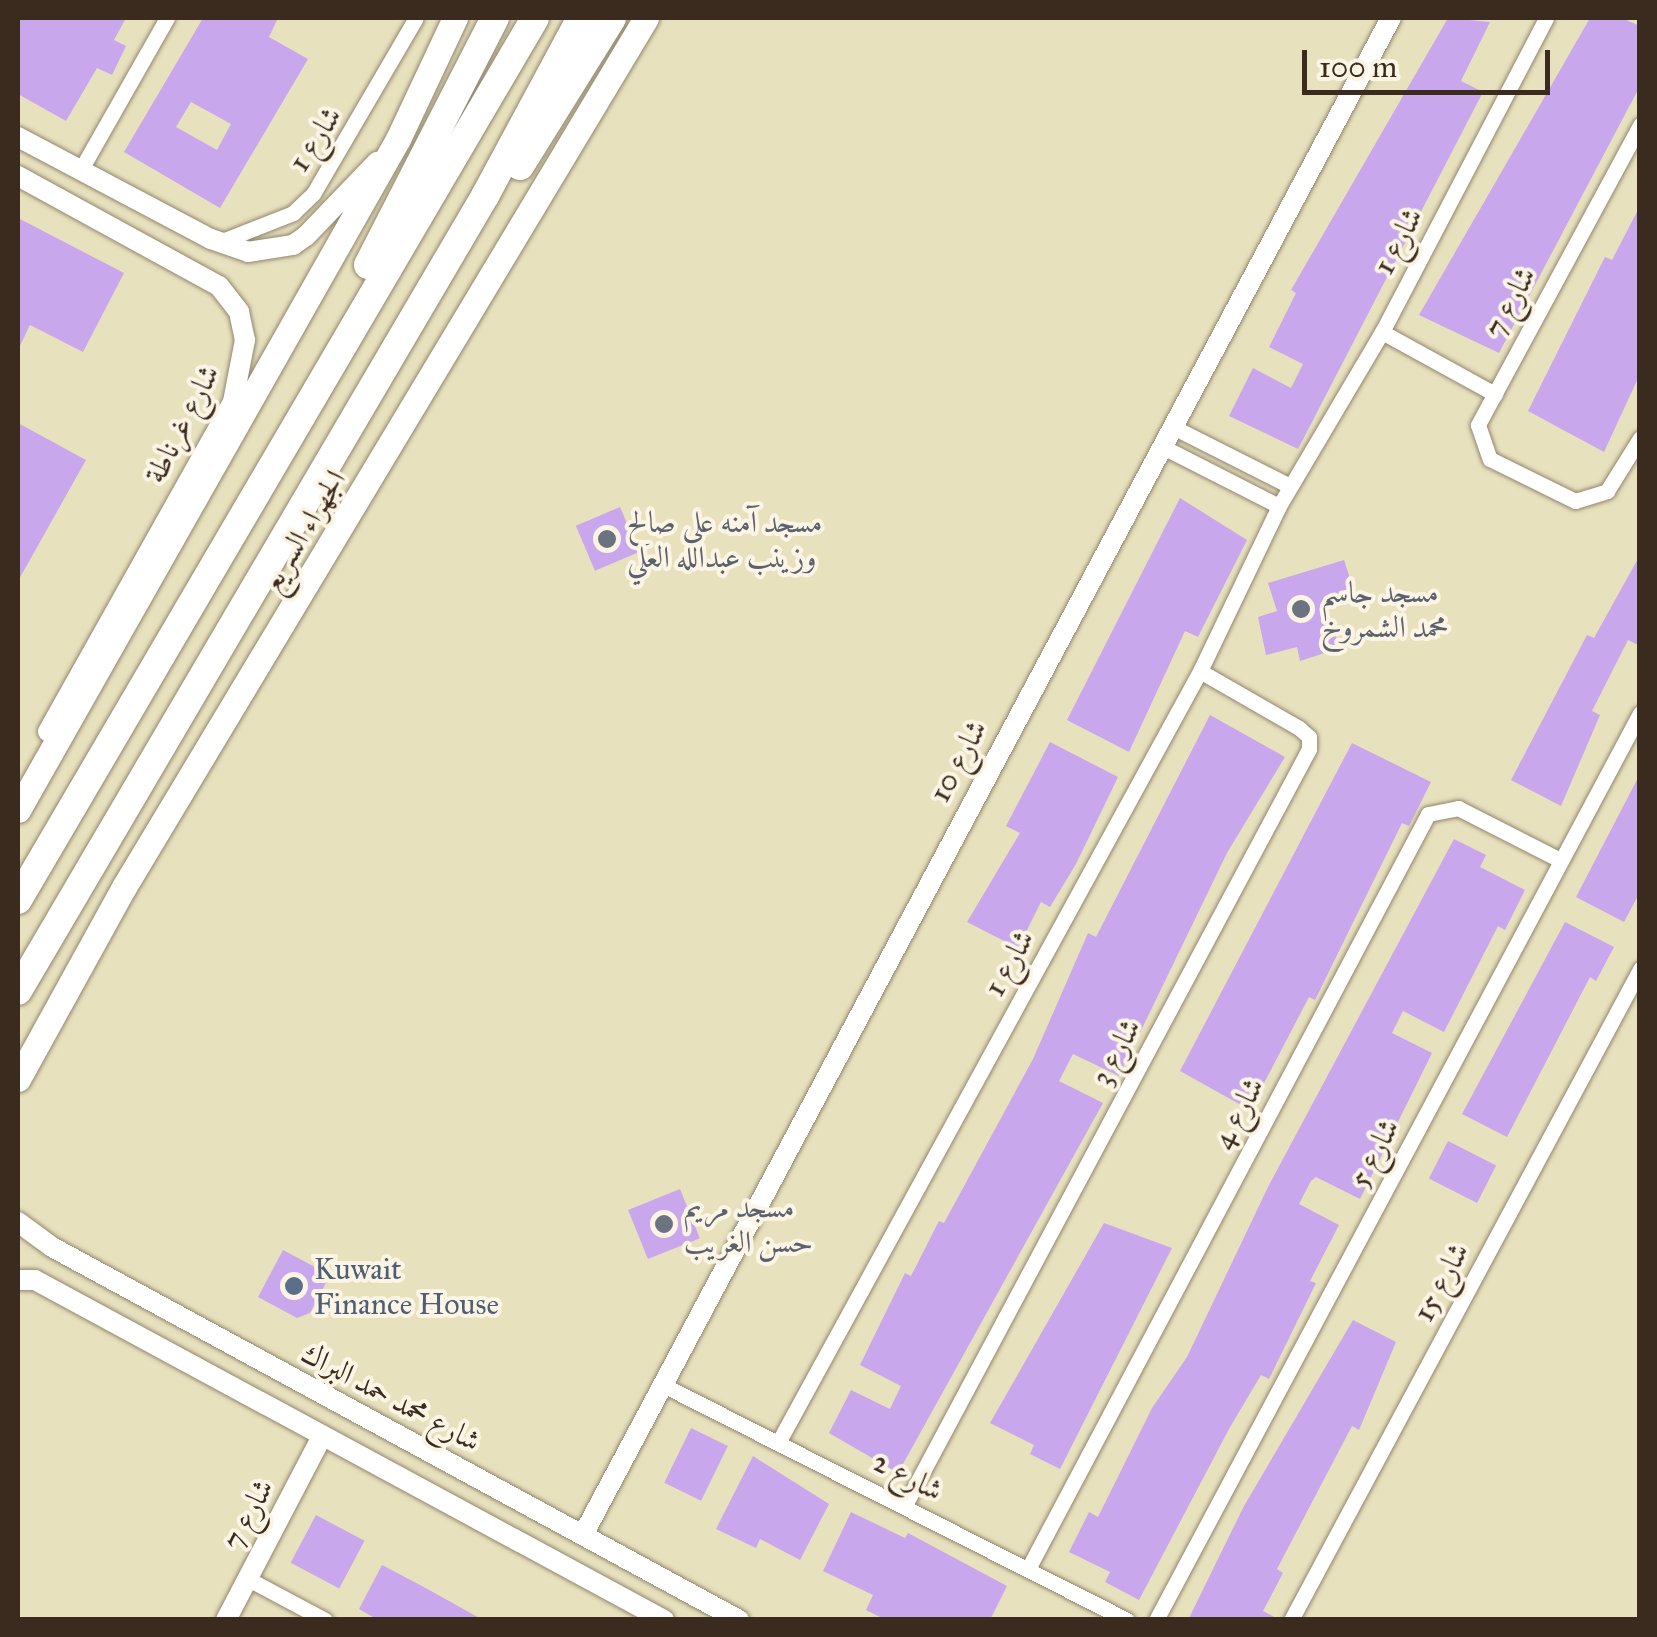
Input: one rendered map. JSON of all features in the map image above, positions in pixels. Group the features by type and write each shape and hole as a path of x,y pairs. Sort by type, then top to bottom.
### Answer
{"highway":[{"path":"190,600 496,18"},
{"name":"الجهراء السريع","path":"18,900 190,600 536,18"},
{"name":"الجهراء السريع","path":"18,991 461,236 581,18"},
{"path":"461,236 525,160 612,18"}],"main road":[{"path":"18,810 398,139 455,18"},
{"name":"الجهراء السريع","path":"18,1079 46,1024 646,18"}],"street":[{"path":"80,171 167,18"},
{"name":"شارع 1","path":"217,242 293,213 313,194 416,18"},
{"name":"شارع 10","path":"583,1535 1391,18"},
{"name":"شارع 1","path":"779,1442 1200,671 1279,506 1382,332 1546,18"},
{"name":"شارع 7","path":"1633,468 1607,491 1575,501 1490,459 1478,425 1640,125"},
{"path":"18,137 217,242 248,252 293,245 398,139"},
{"name":"شارع غرناطة","path":"18,176 198,272 240,312 246,340 242,381 18,786"},
{"path":"198,272 212,264 217,242"},
{"path":"1382,332 1495,394"},
{"path":"1173,427 1290,486"},
{"path":"1633,468 1640,438"},
{"path":"1161,446 1279,506"},
{"name":"شارع 3","path":"904,1505 1309,749 1309,737 1299,728 1200,671"},
{"name":"شارع 5","path":"1156,1620 1640,712"},
{"name":"شارع 4","path":"1029,1568 1428,814 1458,808 1560,860"},
{"name":"شارع 15","path":"1291,1620 1640,970"},
{"path":"18,1092 46,1024"},
{"name":"شارع محمد حمد البراك","path":"18,1222 52,1248 739,1620"},
{"path":"52,1248 35,1258 26,1280 215,1374 664,1620"},
{"path":"215,1374 212,1353 231,1344"},
{"name":"شارع 2","path":"663,1385 1128,1620"},
{"name":"شارع 7","path":"226,1620 322,1436"},
{"path":"248,1578 325,1620"}],"building":[{"path":"18,18 126,18 114,40 126,46 112,75 97,68 66,121 18,94"},
{"path":"203,18 278,18 269,37 308,59 220,208 124,152","holes":["191,102 231,124 217,150 176,127"]},
{"path":"1448,18 1490,22 1461,81 1483,92 1298,449 1229,416 1253,368 1291,388 1303,364 1269,347 1296,293 1291,290"},
{"path":"1590,18 1622,18 1640,26 1640,86 1499,353 1419,315"},
{"path":"1640,206 1640,374 1604,452 1528,411 1605,257 1612,260"},
{"path":"18,218 124,273 83,352 30,325 18,350"},
{"path":"18,423 86,460 18,581"},
{"path":"1180,498 1247,540 1198,637 1185,631 1129,752 1067,720"},
{"name":"مسجد آمنه علي صالح وزينب عبدالله العلي","path":"620,507 639,552 595,571 576,526"},
{"path":"1640,555 1640,646 1628,640 1592,711 1600,715 1561,806 1511,780 1587,635 1594,638"},
{"name":"مسجد جاسم محمد الشمروخ","path":"1344,560 1355,594 1325,606 1340,648 1300,661 1297,647 1266,655 1258,617 1277,611 1268,583"},
{"path":"1210,715 1285,757 1227,853 1119,1076 1073,1054 1059,1081 1103,1103 898,1473 829,1433 851,1390 890,1409 901,1386 860,1365 905,1273 911,1276 939,1221 944,1223 1033,1059 1088,933 1096,937"},
{"path":"1050,742 1118,777 1076,864 1050,907 1041,902 1018,948 967,922 1020,833 1006,826"},
{"path":"1352,743 1431,782 1409,826 1402,823 1315,1000 1309,997 1250,1110 1180,1071"},
{"path":"1640,774 1640,892 1624,922 1576,897"},
{"path":"1454,839 1486,855 1480,867 1525,890 1505,930 1498,926 1444,1032 1403,1011 1392,1033 1432,1053 1360,1199 1316,1177 1311,1181 1299,1204 1339,1225 1310,1281 1316,1283 1269,1379 1261,1375 1229,1429 1139,1600 1105,1582 1110,1572 1069,1552 1089,1512 1098,1517 1152,1408 1187,1357 1268,1187"},
{"path":"1565,922 1614,947 1596,981 1590,977 1507,1137 1462,1114"},
{"path":"1448,1141 1496,1166 1477,1203 1429,1178"},
{"name":"مسجد مريم حسن الغريب","path":"680,1189 700,1238 648,1259 628,1210"},
{"path":"1104,1223 1172,1248 1060,1469 1030,1454 1034,1445 990,1423"},
{"name":"Kuwait Finance House","path":"283,1250 330,1275 310,1313 297,1318 258,1297"},
{"path":"1353,1320 1396,1342 1359,1430 1352,1426 1277,1569 1283,1573 1263,1611 1280,1620 1188,1620 1244,1506"},
{"path":"691,1428 728,1446 701,1501 664,1483"},
{"path":"753,1456 829,1504 800,1560 760,1539 756,1548 716,1529"},
{"path":"851,1512 905,1538 908,1533 1007,1586 990,1620 886,1620 866,1610 873,1595 823,1571"},
{"path":"316,1515 365,1541 339,1589 291,1563"},
{"path":"382,1565 483,1620 378,1620 359,1609"}],"place":[{"name":"مسجد آمنه علي صالح وزينب عبدالله العلي","path":"607,539"},
{"name":"مسجد جاسم محمد الشمروخ","path":"1301,609"},
{"name":"مسجد مريم حسن الغريب","path":"664,1224"},
{"name":"Kuwait Finance House","path":"294,1286"}]}
